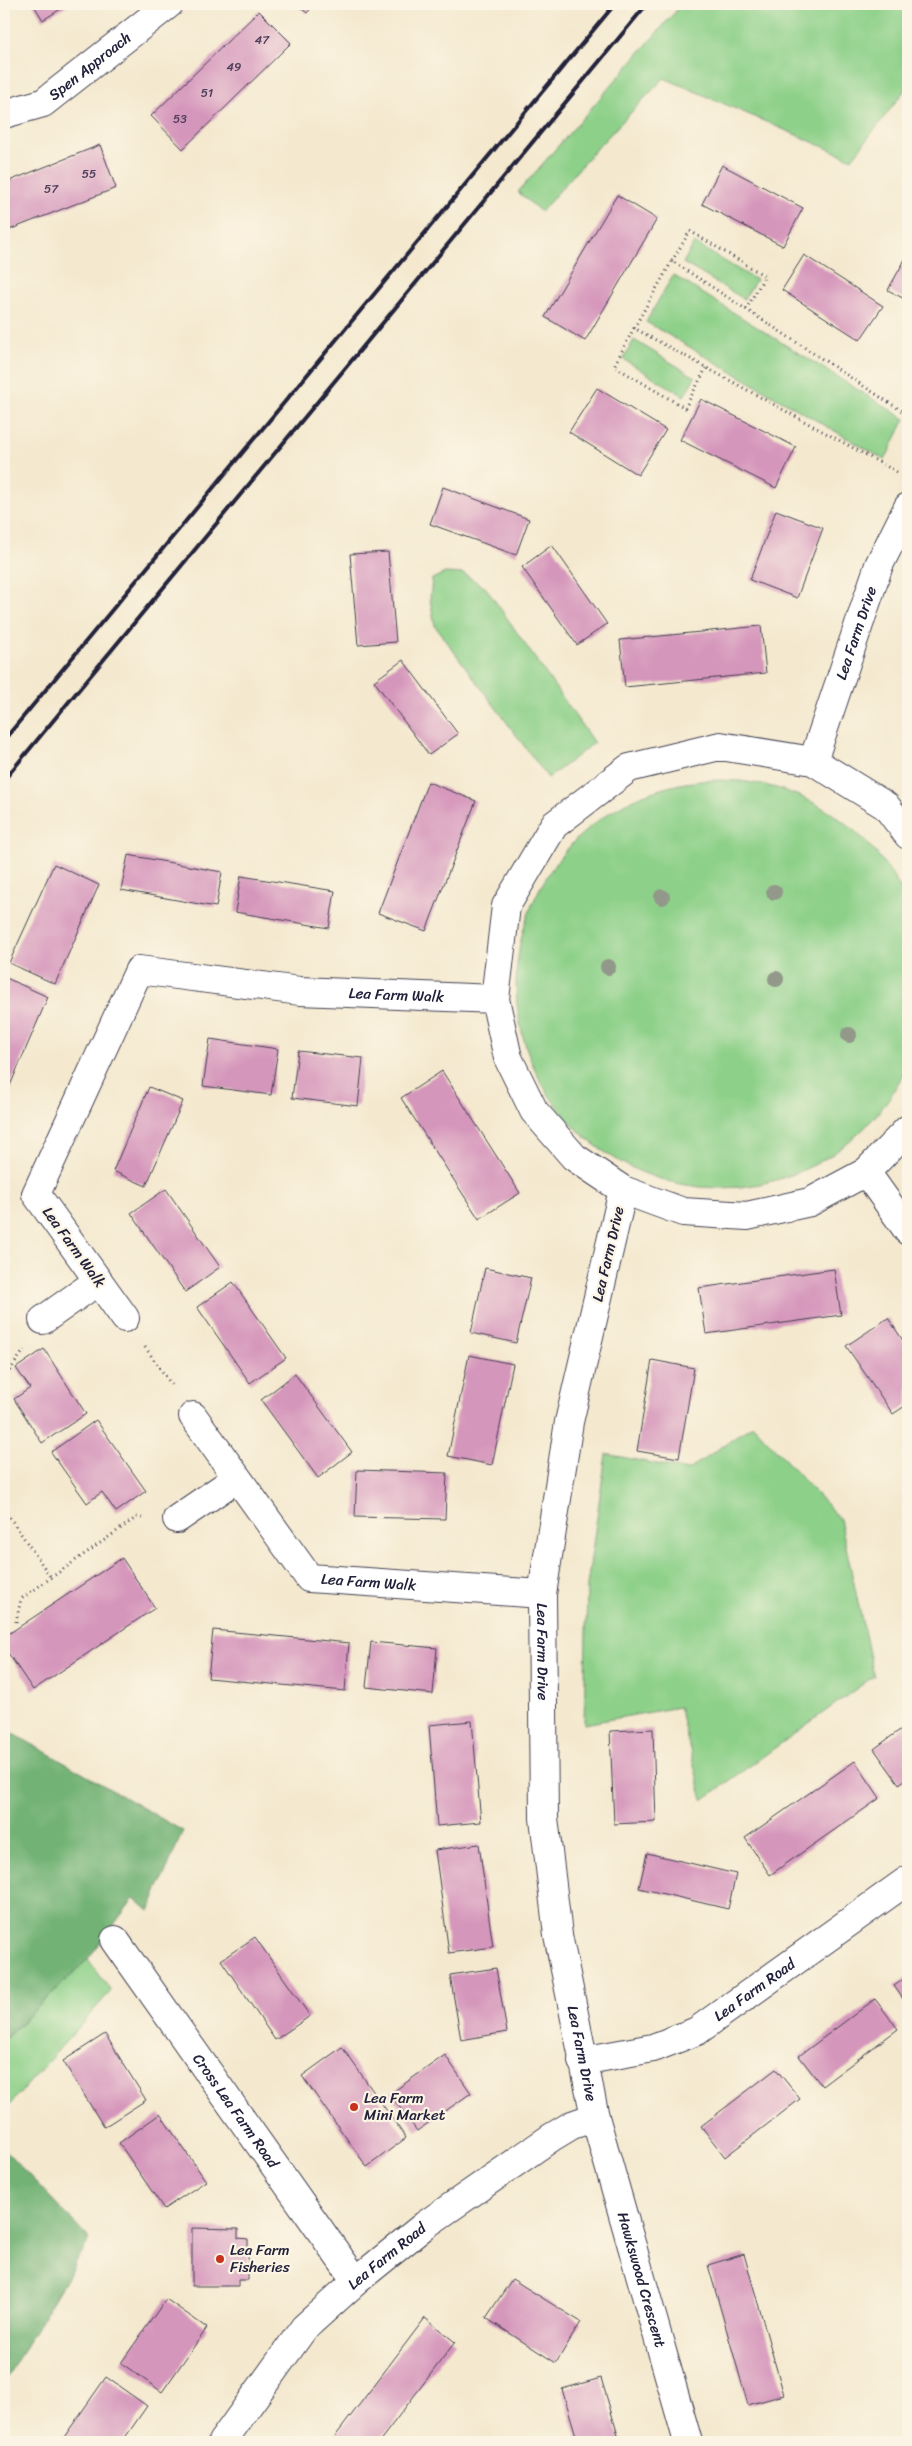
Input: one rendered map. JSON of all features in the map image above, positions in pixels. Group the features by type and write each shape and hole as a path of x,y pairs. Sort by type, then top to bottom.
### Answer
{"street":[{"name":"Spen Approach","path":"4,114 43,103 168,4"},
{"name":"Lea Farm Drive","path":"813,761 879,565 908,508"},
{"name":"Lea Farm Drive","path":"908,835 886,806 813,761 720,746 629,768 554,824 506,906 495,999 508,1058 534,1111 574,1157 623,1190 683,1212 747,1216 810,1202 866,1172 908,1129"},
{"name":"Lea Farm Walk","path":"125,1318 36,1194 139,970 300,991 495,999"},
{"path":"866,1172 908,1231"},
{"name":"Lea Farm Drive","path":"595,2117 582,2061 558,1935 544,1818 542,1594 569,1422 623,1190"},
{"path":"43,1320 98,1281"},
{"name":"Lea Farm Walk","path":"193,1416 309,1578 542,1594"},
{"path":"177,1519 238,1478"},
{"name":"Lea Farm Road","path":"582,2061 653,2048 697,2031 908,1880"},
{"name":"Cross Lea Farm Road","path":"115,1940 356,2281"},
{"name":"Lea Farm Road","path":"222,2442 304,2328 356,2281 425,2225 552,2137 572,2125 595,2117"},
{"name":"Hawkswood Crescent","path":"595,2117 688,2442"}],"path":[{"path":"706,368 684,408 614,366 690,231 765,276 746,309"},
{"path":"672,260 908,415"},
{"path":"634,328 900,474"},
{"path":"125,1318 193,1416"},
{"path":"4,1509 51,1577"},
{"path":"16,1622 21,1599 137,1517 177,1519"}],"green space":[{"path":"682,4 908,4 908,86 852,159 664,78 595,150 541,212 518,192"},
{"path":"694,243 756,280 744,299 683,263"},
{"path":"673,275 905,419 885,460 646,322"},
{"path":"634,340 695,377 684,396 623,359"},
{"path":"445,573 464,574 486,588 594,743 548,778 435,626 430,599 432,579"},
{"path":"720,780 760,784 798,796 833,815 864,840 889,871 908,906 920,944 924,984 920,1024 908,1062 889,1097 864,1128 833,1153 798,1172 760,1184 720,1188 680,1184 642,1172 607,1153 576,1128 551,1097 532,1062 520,1024 516,984 520,944 532,906 551,871 576,840 607,815 642,796 680,784"},
{"path":"753,1425 840,1519 874,1676 703,1800 679,1707 584,1724 587,1586 606,1454 688,1470"},
{"path":"4,1728 183,1831 149,1911 134,1898 88,1959 4,2039"},
{"path":"88,1959 111,1991 4,2111 4,2040"},
{"path":"4,2149 90,2239 4,2382"}],"building":[{"path":"33,4 69,4 43,20"},
{"path":"296,4 315,4 307,13"},
{"path":"259,11 291,43 183,149 151,116"},
{"path":"4,27 8,40 4,41"},
{"path":"100,145 116,188 4,232 4,183"},
{"path":"722,165 803,208 783,246 702,204"},
{"path":"617,195 657,219 585,341 545,317"},
{"path":"908,254 908,301 888,290"},
{"path":"804,255 883,306 860,340 782,290"},
{"path":"597,388 666,430 638,475 569,432"},
{"path":"701,399 796,447 776,488 680,440"},
{"path":"443,487 529,519 516,555 430,524"},
{"path":"776,510 823,528 797,598 750,580"},
{"path":"552,545 607,624 577,645 522,567"},
{"path":"388,552 396,642 358,645 350,554"},
{"path":"761,626 766,673 625,687 620,640"},
{"path":"403,660 458,734 429,755 374,681"},
{"path":"428,782 476,801 426,931 378,913"},
{"path":"128,855 222,872 216,907 121,890"},
{"path":"54,864 99,885 55,984 9,963"},
{"path":"241,876 335,891 329,928 235,912"},
{"path":"4,977 48,997 6,1095 4,1094"},
{"path":"210,1039 278,1049 271,1095 203,1086"},
{"path":"298,1051 363,1058 358,1106 292,1098"},
{"path":"442,1071 520,1193 479,1219 401,1098"},
{"path":"149,1087 183,1101 146,1186 113,1171"},
{"path":"166,1189 220,1267 185,1292 131,1213"},
{"path":"485,1268 531,1278 516,1343 471,1333"},
{"path":"834,1269 841,1315 706,1334 699,1288"},
{"path":"233,1282 286,1358 250,1383 197,1307"},
{"path":"888,1318 908,1348 908,1404 893,1414 846,1346"},
{"path":"44,1349 86,1414 42,1443 14,1399 30,1388 16,1368"},
{"path":"469,1355 513,1364 492,1465 448,1456"},
{"path":"652,1360 694,1368 679,1458 637,1451"},
{"path":"295,1374 352,1452 318,1478 261,1400"},
{"path":"96,1420 146,1491 116,1512 102,1492 87,1503 51,1452"},
{"path":"357,1470 447,1473 445,1519 355,1517"},
{"path":"122,1558 155,1608 33,1690 4,1647 4,1637"},
{"path":"213,1630 349,1643 345,1691 208,1678"},
{"path":"371,1642 437,1648 433,1694 366,1687"},
{"path":"472,1721 481,1822 437,1826 429,1725"},
{"path":"908,1724 908,1778 899,1784 874,1749"},
{"path":"653,1729 656,1822 614,1824 610,1731"},
{"path":"855,1761 880,1798 770,1875 745,1838"},
{"path":"479,1844 493,1947 449,1953 435,1850"},
{"path":"647,1853 736,1874 728,1909 639,1888"},
{"path":"255,1937 310,2016 275,2040 221,1960"},
{"path":"496,1968 507,2032 461,2040 450,1975"},
{"path":"908,1976 908,2006 894,1986"},
{"path":"875,1999 898,2029 822,2086 799,2056"},
{"path":"105,2034 146,2100 104,2127 63,2061"},
{"name":"Lea Farm Mini Market","path":"342,2047 406,2138 367,2167 302,2076"},
{"path":"445,2055 471,2093 417,2131 390,2094"},
{"path":"776,2069 800,2099 725,2157 701,2126"},
{"path":"160,2114 206,2181 164,2209 119,2143"},
{"name":"Lea Farm Fisheries","path":"192,2228 238,2229 238,2238 248,2239 248,2280 238,2280 238,2286 192,2286"},
{"path":"744,2254 784,2395 748,2405 708,2265"},
{"path":"512,2279 581,2322 556,2363 486,2318"},
{"path":"166,2299 207,2328 162,2392 121,2363"},
{"path":"425,2318 455,2342 379,2442 331,2442"},
{"path":"106,2377 147,2406 122,2442 65,2442 62,2440"},
{"path":"601,2378 620,2442 578,2442 562,2389"}],"railway":[{"path":"4,740 615,4"},
{"path":"4,780 647,4"}],"place":[{"name":"Lea Farm Mini Market","path":"354,2107"},
{"name":"Lea Farm Fisheries","path":"220,2259"}]}
